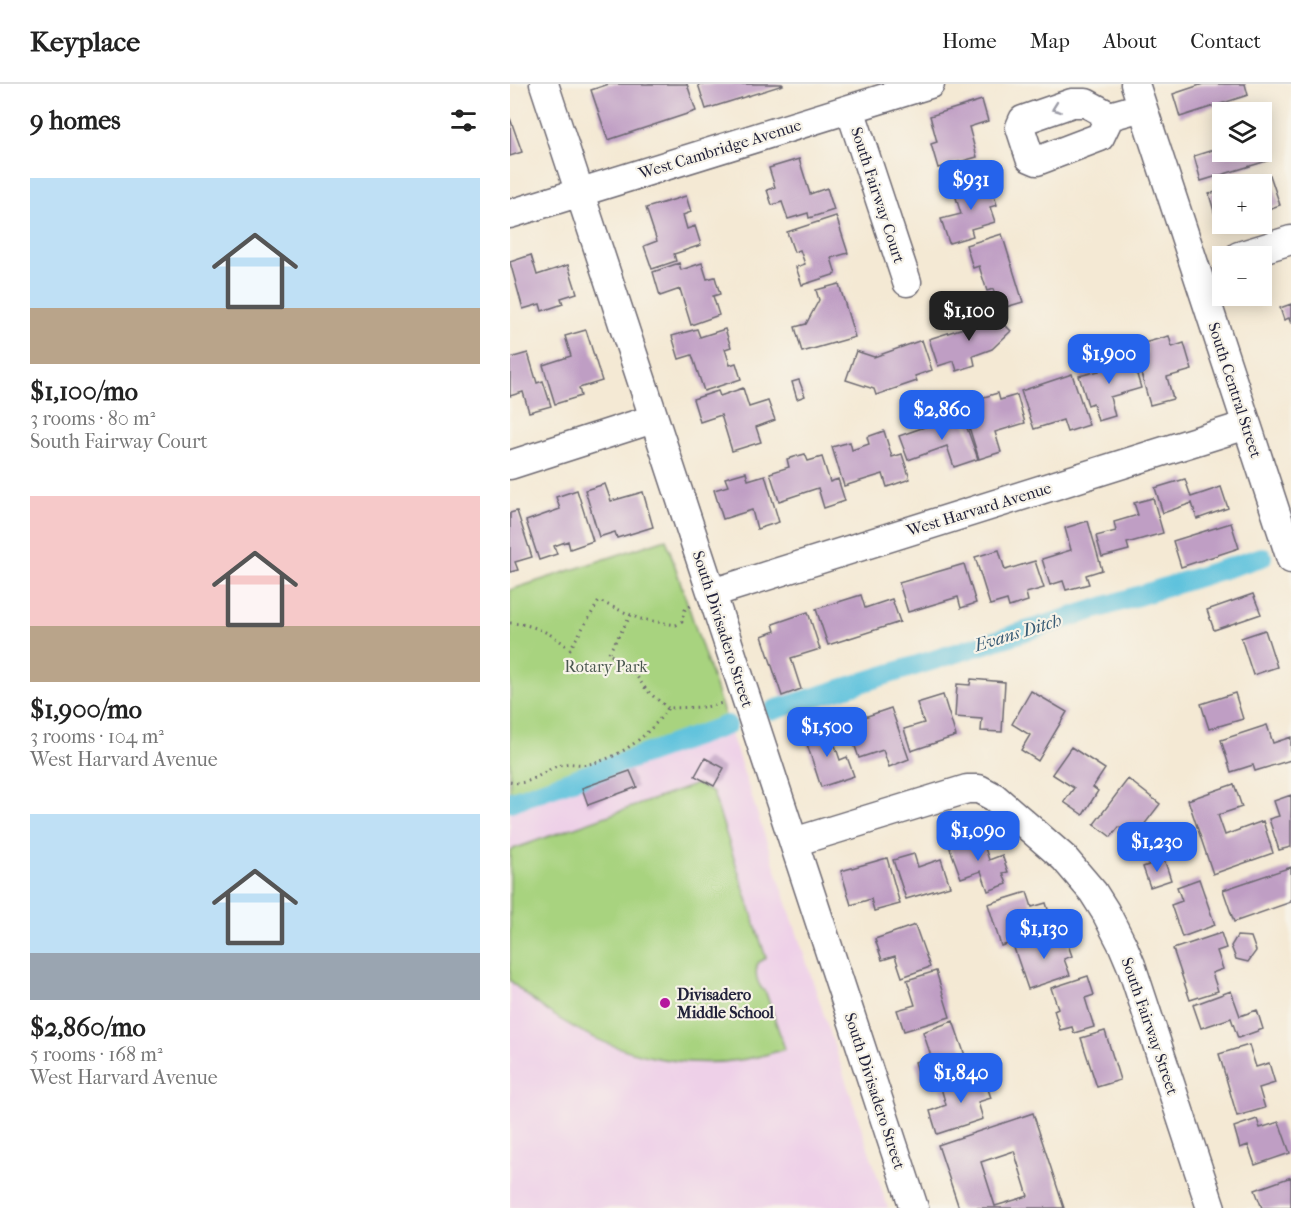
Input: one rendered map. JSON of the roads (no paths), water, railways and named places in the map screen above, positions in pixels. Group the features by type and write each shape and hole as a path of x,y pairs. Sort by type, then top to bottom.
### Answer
{"street":[{"name":"South Divisadero Street","path":"544,84 914,1208"},
{"name":"West Cambridge Avenue","path":"510,214 930,84"},
{"path":"1110,116 1139,95"},
{"name":"South Central Street","path":"1139,95 1209,266 1246,425 1291,559"},
{"name":"South Fairway Court","path":"850,109 907,282"},
{"path":"1272,246 1291,240"},
{"path":"510,465 653,419"},
{"name":"West Harvard Avenue","path":"712,595 1246,425"},
{"name":"South Fairway Street","path":"794,842 967,789 980,789 994,797 1064,858 1093,892 1105,911 1131,965 1211,1208"}],"waterway":[{"name":"Evans Ditch","path":"774,710 1262,557"},
{"name":"Evans Ditch","path":"510,802 727,725"}],"place":[{"name":"Divisadero Middle School","path":"665,1003"}],"park label":[{"name":"Rotary Park","path":"606,666"}]}
